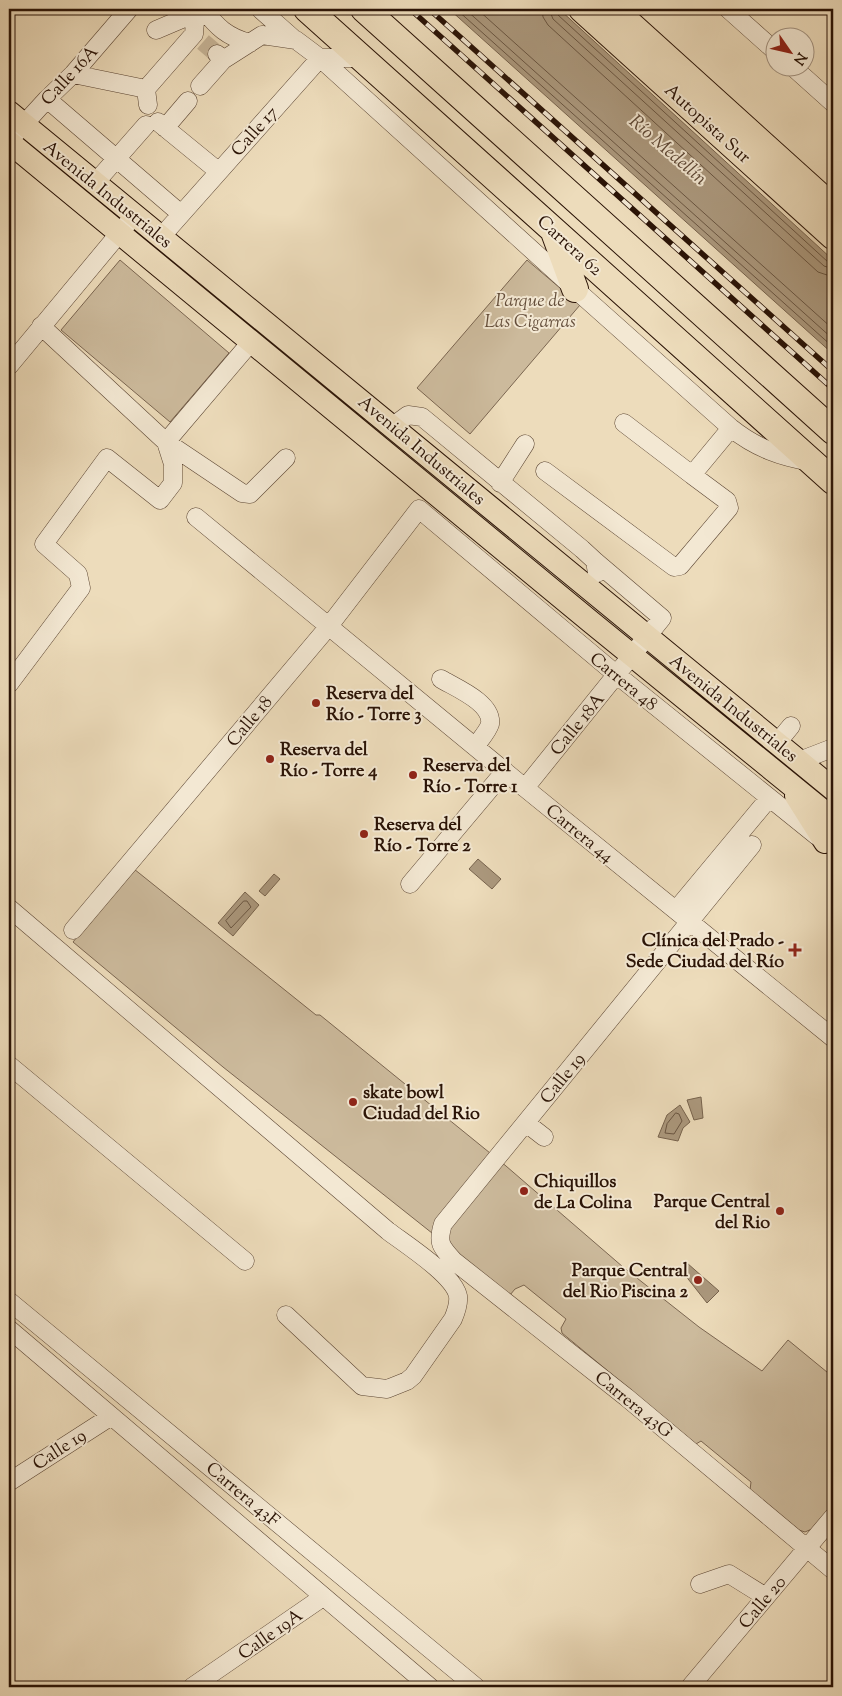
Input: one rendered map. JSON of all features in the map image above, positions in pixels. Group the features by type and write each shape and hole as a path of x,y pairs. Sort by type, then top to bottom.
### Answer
{"highway":[{"name":"Carrera 62","path":"307,9 833,481"},
{"path":"364,9 833,430"},
{"name":"Autopista Sur","path":"582,9 833,236"},
{"name":"Autopista Sur","path":"613,9 833,208"},
{"path":"553,229 574,289"}],"main road":[{"name":"Avenida Industriales","path":"16,118 826,783"},
{"name":"Avenida Industriales","path":"9,142 632,656 833,818"},
{"path":"787,780 829,845"}],"street":[{"name":"Calle 16A","path":"9,142 16,118 47,99 73,74 129,9"},
{"path":"260,9 320,58 574,289 731,428 759,447 786,458 812,462"},
{"path":"728,9 764,41"},
{"path":"73,74 148,97 199,38 198,10"},
{"path":"156,30 198,10"},
{"path":"198,10 224,33 235,39 250,43"},
{"path":"200,86 220,57 250,43 262,35 296,40"},
{"path":"320,58 362,58"},
{"name":"Calle 17","path":"161,237 320,58"},
{"path":"805,78 833,102"},
{"path":"47,99 181,214"},
{"path":"95,183 117,159 156,125 188,101"},
{"path":"156,125 218,171"},
{"path":"9,366 134,215"},
{"path":"42,326 166,442 242,493 250,494 286,458"},
{"path":"166,442 251,342"},
{"path":"393,426 408,415 422,417 595,561 603,600"},
{"path":"545,471 674,567 680,566 729,508 727,501 624,424"},
{"path":"692,475 731,428"},
{"path":"9,684 81,588 78,574 44,544 107,458 160,500 173,483 173,464 166,442"},
{"path":"500,483 525,444"},
{"name":"Calle 18","path":"73,930 329,626 419,509"},
{"name":"Carrera 48","path":"419,509 616,675 829,845"},
{"name":"Carrera 44","path":"196,517 833,1038"},
{"name":"Calle 18A","path":"525,788 662,618 595,561"},
{"path":"441,678 483,704 490,716 490,726 475,747"},
{"path":"777,742 792,726"},
{"path":"799,761 828,750 826,783"},
{"path":"410,884 505,771"},
{"path":"682,916 765,803"},
{"path":"682,916 752,845"},
{"path":"9,908 388,1231 447,1278 458,1295 457,1309 453,1319 413,1376 407,1382 386,1389 362,1386 286,1315"},
{"name":"Calle 19","path":"439,1236 443,1224 526,1124 682,916"},
{"path":"9,1064 245,1261"},
{"path":"526,1124 544,1137"},
{"name":"Carrera 43G","path":"439,1236 443,1249 454,1261 626,1397 833,1570"},
{"name":"Carrera 43F","path":"9,1301 476,1687"},
{"name":"Carrera 43F","path":"9,1329 110,1417 430,1687"},
{"name":"Calle 19","path":"9,1482 110,1417"},
{"name":"Calle 20","path":"690,1687 833,1517"},
{"path":"700,1584 729,1574 766,1597"},
{"name":"Calle 19A","path":"192,1687 323,1597"}],"green space":[{"path":"120,260 229,353 170,422 61,330"},
{"name":"Parque de Las Cigarras","path":"527,260 580,305 470,434 417,388"},
{"path":"134,869 316,1015 320,1015 506,1166 623,1267 699,1327 762,1371 788,1340 833,1377 833,1504 814,1528 805,1532 799,1530 750,1490 751,1482 701,1441 696,1444 562,1333 561,1328 566,1319 524,1285 515,1289 510,1295 223,1067 73,942"}],"water":[{"name":"Río Medellín","path":"449,9 559,9 833,260 833,354"},
{"path":"478,859 501,879 492,889 469,869"},
{"path":"274,874 280,879 265,896 259,891"},
{"path":"245,892 259,905 233,936 218,923"},
{"path":"701,1097 703,1118 694,1120 687,1100"},
{"path":"680,1105 690,1122 683,1128 678,1141 658,1137 667,1115"},
{"name":"Parque Central del Rio Piscina 2","path":"687,1263 719,1291 707,1303 681,1270"}],"tunnel":[{"path":"203,42 217,54"}],"railway":[{"path":"410,9 833,389"},
{"path":"429,9 833,371"}],"place":[{"name":"Reserva del Río - Torre 3","path":"316,703"},
{"name":"Reserva del Río - Torre 4","path":"270,759"},
{"name":"Reserva del Río - Torre 1","path":"413,775"},
{"name":"Reserva del Río - Torre 2","path":"364,834"},
{"name":"Clínica del Prado - Sede Ciudad del Río","path":"795,950"},
{"name":"skate bowl Ciudad del Rio","path":"353,1102"},
{"name":"Chiquillos de La Colina","path":"524,1191"},
{"name":"Parque Central del Rio","path":"780,1211"},
{"name":"Parque Central del Rio Piscina 2","path":"698,1280"}]}
